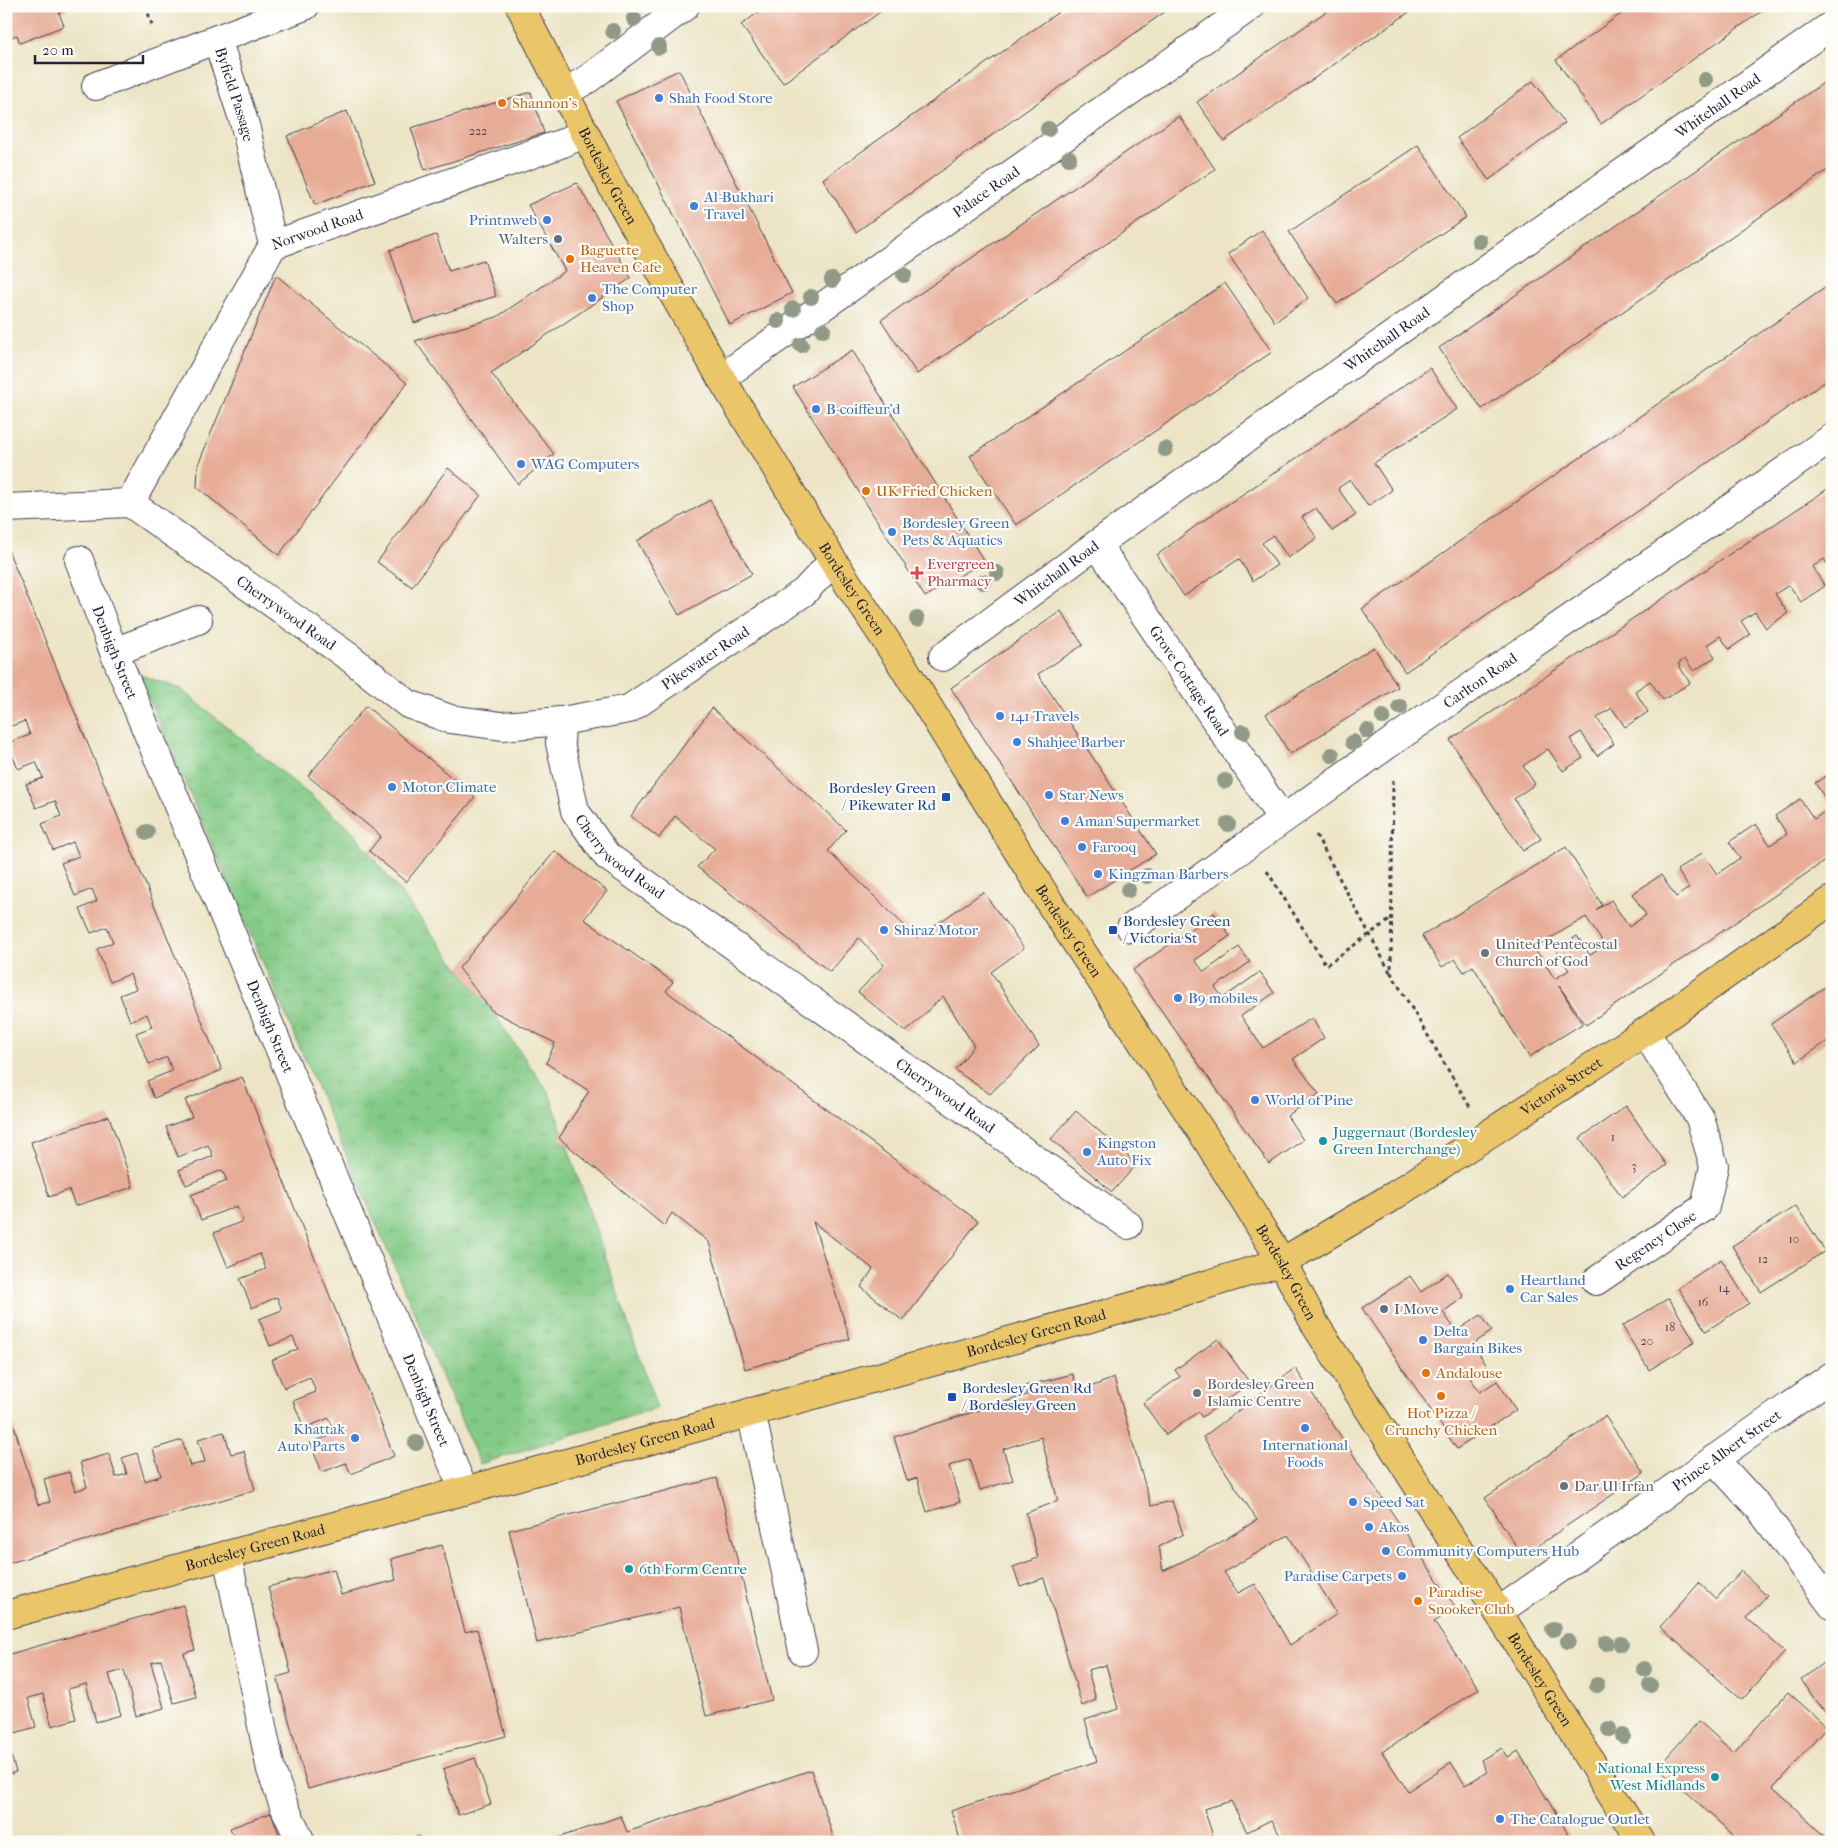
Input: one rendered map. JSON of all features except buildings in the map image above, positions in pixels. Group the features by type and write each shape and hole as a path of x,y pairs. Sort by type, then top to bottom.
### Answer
{"main road":[{"name":"Bordesley Green","path":"520,6 584,133 722,378 833,561 901,663 1057,915 1205,1137 1282,1262 1316,1326 1498,1612 1640,1842"},
{"name":"Victoria Street","path":"1282,1262 1396,1195 1645,1032 1832,900"},
{"name":"Bordesley Green Road","path":"6,1615 751,1412 1140,1304 1282,1262"}],"street":[{"path":"217,40 304,6"},
{"path":"565,92 588,78 686,6"},
{"name":"Palace Road","path":"722,378 1251,6"},
{"name":"Whitehall Road","path":"944,657 1097,544 1832,25"},
{"name":"Byfield Passage","path":"96,86 217,40 245,125 274,245"},
{"name":"Norwood Road","path":"130,502 274,245 563,143 584,133"},
{"name":"Carlton Road","path":"1131,928 1394,740 1832,438"},
{"path":"6,508 130,502"},
{"name":"Cherrywood Road","path":"130,502 349,657 408,704 450,719 502,726 561,721 560,743 575,811 607,856 1128,1225"},
{"name":"Grove Cottage Road","path":"1097,544 1291,812"},
{"name":"Denbigh Street","path":"79,560 114,652 464,1491"},
{"name":"Pikewater Road","path":"561,721 629,709 804,592 833,561"},
{"path":"114,652 198,620"},
{"name":"Regency Close","path":"1596,1281 1706,1207 1714,1166 1700,1118 1645,1032"},
{"name":"Prince Albert Street","path":"1498,1612 1832,1376"},
{"path":"751,1412 803,1651"},
{"path":"1714,1459 1760,1509 1832,1605"},
{"path":"227,1555 271,1770 284,1806 301,1842"}],"path":[{"path":"1391,973 1394,740"},
{"path":"1291,812 1369,934 1487,1135"},
{"path":"1249,843 1326,965 1391,918"}],"green space":[{"path":"138,674 181,689 352,830 491,1010 549,1093 657,1408 480,1464"}],"place":[{"name":"Shah Food Store","path":"659,98"},
{"name":"Shannon's","path":"502,103"},
{"name":"Al-Bukhari Travel","path":"694,206"},
{"name":"Printnweb","path":"547,220"},
{"name":"Walters","path":"558,239"},
{"name":"Baguette Heaven Cafe","path":"570,259"},
{"name":"The Computer Shop","path":"592,298"},
{"name":"B-coiffeur'd","path":"816,409"},
{"name":"WAG Computers","path":"521,464"},
{"name":"UK Fried Chicken","path":"866,491"},
{"name":"Bordesley Green Pets & Aquatics","path":"892,532"},
{"name":"Evergreen Pharmacy","path":"917,573"},
{"name":"141 Travels","path":"1000,716"},
{"name":"Shahjee Barber","path":"1017,742"},
{"name":"Motor Climate","path":"392,787"},
{"name":"Star News","path":"1049,795"},
{"name":"Bordesley Green / Pikewater Rd","path":"946,797"},
{"name":"Aman Supermarket","path":"1065,821"},
{"name":"Farooq","path":"1082,847"},
{"name":"Kingzman Barbers","path":"1098,874"},
{"name":"Shiraz Motor","path":"884,930"},
{"name":"Bordesley Green / Victoria St","path":"1113,930"},
{"name":"United Pentecostal Church of God","path":"1485,953"},
{"name":"B9 mobiles","path":"1178,998"},
{"name":"World of Pine","path":"1255,1100"},
{"name":"Juggernaut (Bordesley Green Interchange)","path":"1323,1141"},
{"name":"Kingston Auto Fix","path":"1087,1152"},
{"name":"Heartland Car Sales","path":"1510,1289"},
{"name":"I Move","path":"1384,1309"},
{"name":"Delta Bargain Bikes","path":"1423,1340"},
{"name":"Andalouse","path":"1426,1373"},
{"name":"Bordesley Green Islamic Centre","path":"1197,1393"},
{"name":"Hot Pizza / Crunchy Chicken","path":"1441,1396"},
{"name":"Bordesley Green Rd / Bordesley Green","path":"952,1397"},
{"name":"International Foods","path":"1305,1428"},
{"name":"Khattak Auto Parts","path":"355,1438"},
{"name":"Dar Ul Irfan","path":"1564,1486"},
{"name":"Speed Sat","path":"1353,1502"},
{"name":"Akos","path":"1369,1527"},
{"name":"Community Computers Hub","path":"1386,1551"},
{"name":"6th Form Centre","path":"629,1569"},
{"name":"Paradise Carpets","path":"1402,1576"},
{"name":"Paradise Snooker Club","path":"1418,1601"},
{"name":"National Express West Midlands","path":"1715,1777"},
{"name":"The Catalogue Outlet","path":"1500,1819"}]}
